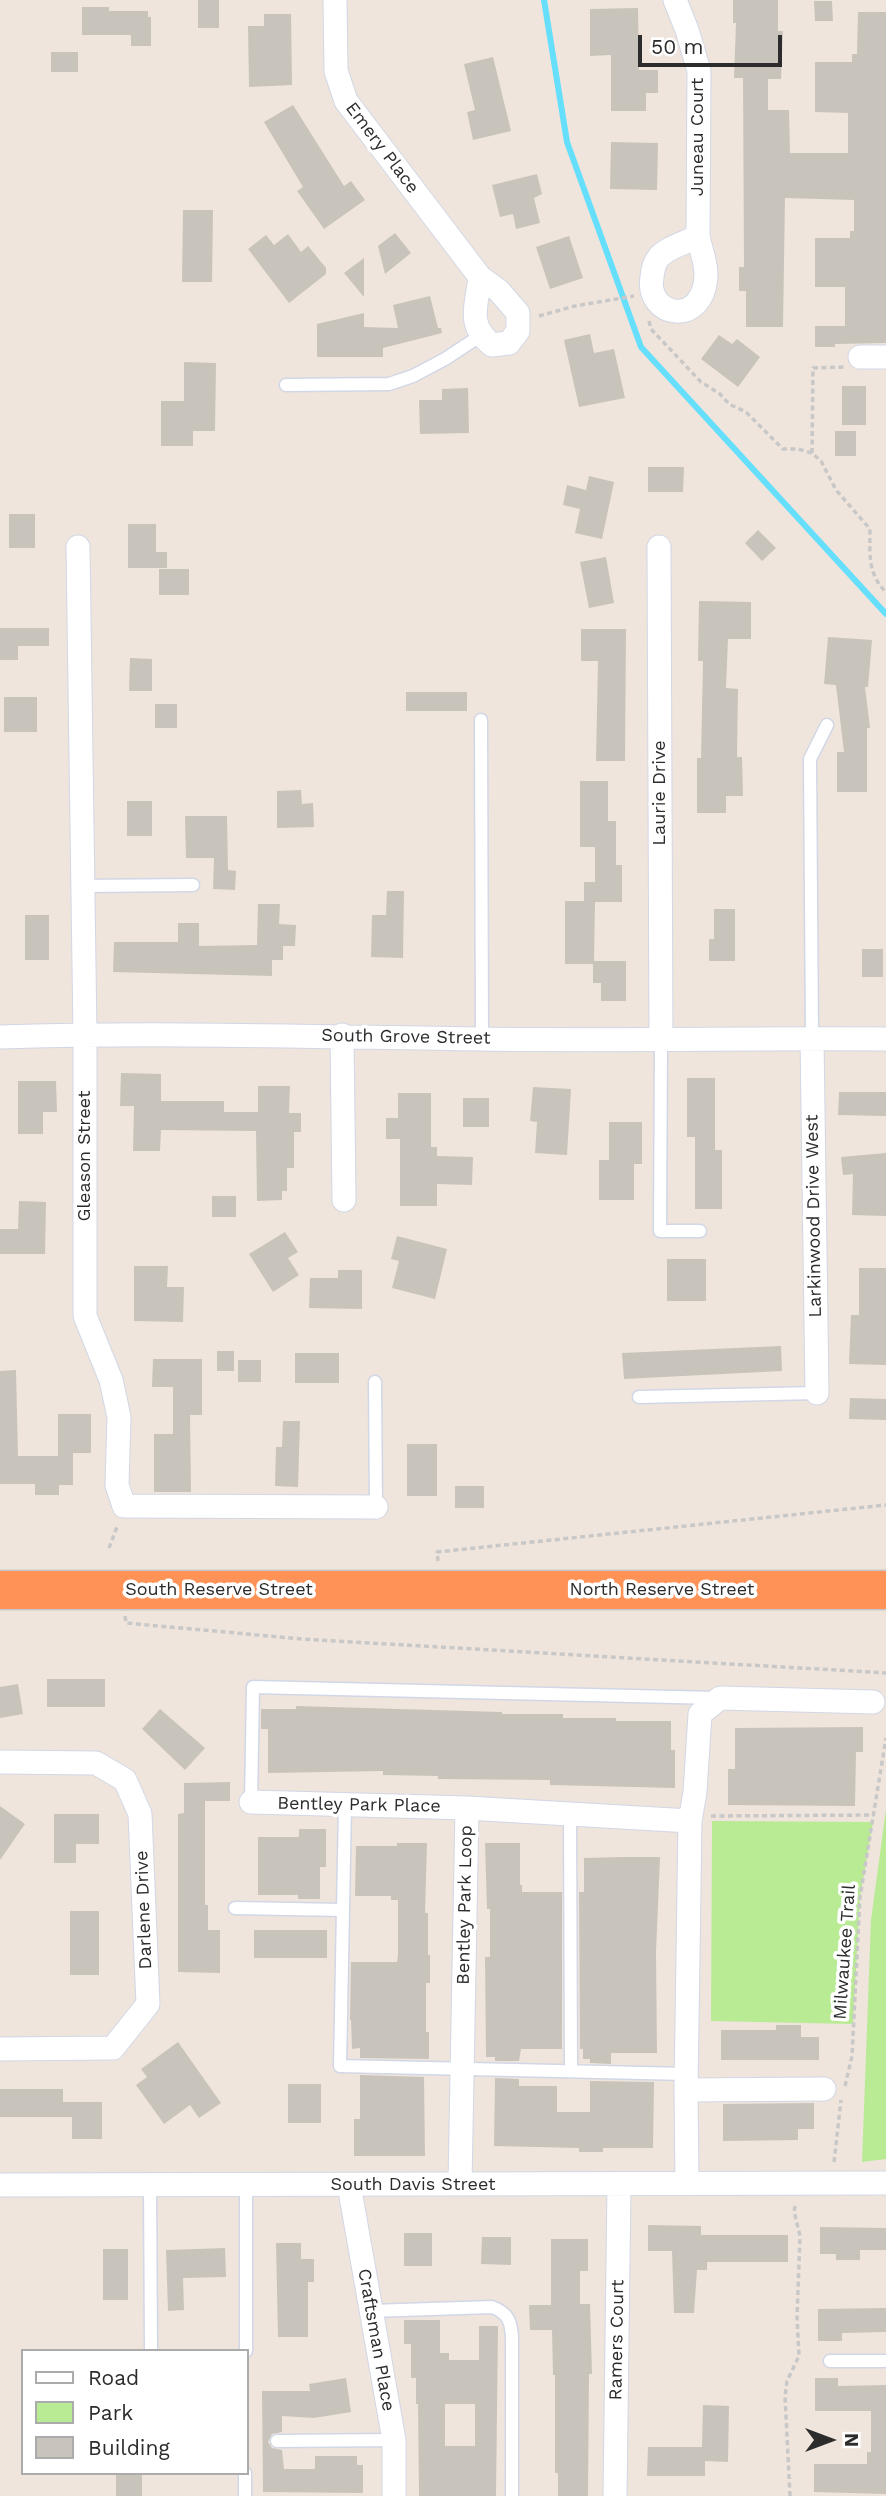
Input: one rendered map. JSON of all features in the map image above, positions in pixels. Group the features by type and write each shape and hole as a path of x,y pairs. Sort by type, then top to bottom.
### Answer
{"highway":[{"name":"South Reserve Street","path":"0,1590 438,1590"},
{"name":"North Reserve Street","path":"438,1590 886,1590"}],"street":[{"name":"Emery Place","path":"335,0 335,71 346,102 480,277 499,291 518,313 518,331 509,342 492,345 480,335"},
{"name":"Juneau Court","path":"675,0 699,71 698,236"},
{"path":"480,277 474,321 480,335"},
{"path":"853,362 886,358"},
{"name":"Gleason Street","path":"78,547 85,1035 85,1316 111,1380 119,1417 117,1485 124,1506 376,1507"},
{"name":"Laurie Drive","path":"659,547 661,1040"},
{"path":"342,1035 344,1200"},
{"name":"South Grove Street","path":"0,1037 342,1035 482,1039 886,1039"},
{"name":"Larkinwood Drive West","path":"812,1038 817,1393"},
{"path":"687,2183 686,2082 699,1818 695,1793 700,1714 720,1698 873,1702"},
{"name":"Darlene Drive","path":"0,1762 96,1763 125,1780 140,1814 148,2004 113,2048 0,2049"},
{"name":"Bentley Park Place","path":"251,1802 467,1808"},
{"name":"Bentley Park Loop","path":"460,2183 467,1808 699,1818"},
{"path":"686,2082 837,2092"},
{"name":"South Davis Street","path":"0,2185 619,2184 830,2176 886,2183"},
{"name":"Ramers Court","path":"615,2496 619,2184"},
{"name":"Craftsman Place","path":"349,2185 394,2440 394,2496"}],"lane":[{"path":"286,385 389,384 445,359 480,335"},
{"path":"481,720 482,1039"},
{"path":"812,1038 810,759 827,725"},
{"path":"82,886 193,885"},
{"path":"661,1040 660,1231 700,1231"},
{"path":"374,1382 376,1507"},
{"path":"639,1396 817,1393"},
{"path":"251,1802 253,1687 720,1698"},
{"path":"345,1805 340,2066 571,2071 686,2082"},
{"path":"570,1814 571,2071"},
{"path":"235,1908 343,1910"},
{"path":"150,2184 151,2349"},
{"path":"246,2185 246,2349"},
{"path":"371,2311 492,2306 508,2316 512,2325 512,2496"},
{"path":"830,2361 886,2361"},
{"path":"277,2441 394,2440"},
{"path":"245,2475 245,2496"}],"path":[{"path":"539,315 632,296"},
{"path":"653,314 649,320 651,329 701,382 720,394 729,404 746,412 783,449 812,453 821,461 836,490 870,528 870,567 886,592"},
{"path":"812,453 813,368 853,362"},
{"path":"438,1590 438,1552 886,1505"},
{"path":"124,1590 126,1623 302,1639 886,1672"},
{"name":"Milwaukee Trail","path":"830,2176 837,2092 852,2056 860,1897 886,1738"},
{"path":"699,1818 874,1815"},
{"path":"790,2496 785,2396 787,2381 799,2356 797,2317 800,2236 794,2211 797,2195"}],"green space":[{"path":"886,1809 886,2159 862,2162 871,1920"},
{"path":"712,1821 873,1822 860,1897 853,2024 711,2021"}],"building":[{"path":"198,0 219,0 219,28 198,28"},
{"path":"733,0 778,0 778,31 783,31 781,79 768,79 768,110 789,110 790,153 848,153 848,113 815,112 815,62 852,62 852,54 857,54 858,12 886,12 886,343 815,347 815,326 845,326 845,287 815,287 815,238 850,238 850,231 854,231 854,200 785,198 783,327 746,327 746,291 739,291 739,267 744,267 743,78 734,78 736,23 733,23"},
{"path":"814,1 832,1 833,21 815,21"},
{"path":"82,7 109,7 109,11 148,11 148,17 151,17 151,46 131,46 131,35 82,35"},
{"path":"638,8 639,70 658,70 658,93 646,93 646,111 611,111 611,55 590,56 590,9"},
{"path":"264,14 291,14 292,85 249,87 248,26 264,26"},
{"path":"51,52 78,52 78,72 51,72"},
{"path":"493,57 511,131 473,140 467,112 475,110 464,64"},
{"path":"293,105 344,186 351,181 365,200 324,229 297,191 303,187 264,122"},
{"path":"611,142 658,143 657,190 610,189"},
{"path":"537,174 542,194 534,198 540,223 516,229 513,214 500,217 492,185"},
{"path":"183,210 213,210 212,282 182,282"},
{"path":"395,233 411,253 385,274 378,246"},
{"path":"288,234 301,252 308,246 326,268 326,274 289,303 248,249 266,235 274,245"},
{"path":"569,236 583,278 550,289 536,247"},
{"path":"364,258 364,297 344,273"},
{"path":"430,296 438,328 441,328 442,333 383,348 383,357 317,357 317,324 364,313 364,327 398,328 393,305"},
{"path":"590,334 594,353 614,349 625,398 579,407 564,340"},
{"path":"719,335 732,344 737,339 760,357 738,387 701,359"},
{"path":"184,362 216,363 215,431 193,431 193,446 161,446 161,401 184,401"},
{"path":"842,386 866,386 866,425 842,425"},
{"path":"468,388 469,433 420,434 419,400 442,400 442,389"},
{"path":"835,431 856,431 856,456 835,456"},
{"path":"648,467 684,467 683,492 648,492"},
{"path":"589,476 614,482 602,539 575,533 580,509 563,505 567,485 586,490"},
{"path":"9,514 35,514 35,548 9,548"},
{"path":"128,524 156,524 156,552 167,552 167,568 128,568"},
{"path":"758,530 776,548 762,561 745,543"},
{"path":"606,557 614,603 589,608 580,562"},
{"path":"159,569 189,569 189,595 159,595"},
{"path":"699,601 751,602 751,639 728,639 726,688 738,689 737,757 742,757 743,796 726,796 726,813 697,813 697,758 701,758 703,661 698,661"},
{"path":"0,628 49,628 49,646 18,646 18,660 0,660"},
{"path":"581,629 626,629 625,761 596,761 598,661 581,661"},
{"path":"828,637 872,640 868,687 865,687 870,728 867,728 867,792 837,792 837,752 844,752 836,685 824,684"},
{"path":"130,658 152,659 152,691 129,691"},
{"path":"406,692 467,692 467,711 406,711"},
{"path":"4,697 37,697 37,732 4,732"},
{"path":"155,704 177,704 177,728 155,728"},
{"path":"580,781 608,781 608,821 616,821 616,865 622,865 622,902 595,902 594,961 626,961 626,1001 601,1001 601,983 593,983 593,964 565,964 565,901 584,901 584,882 595,882 595,847 580,847"},
{"path":"301,790 302,804 313,803 314,827 277,828 277,791"},
{"path":"127,801 152,801 152,836 127,836"},
{"path":"185,816 227,816 228,870 236,871 235,890 213,889 214,858 186,858"},
{"path":"387,891 404,891 403,958 371,957 372,915 386,915"},
{"path":"258,904 280,904 279,924 296,925 295,946 283,946 283,960 272,960 272,976 113,972 114,942 178,942 178,923 199,923 199,946 257,945"},
{"path":"714,909 735,909 735,961 709,961 709,939 714,939"},
{"path":"25,915 49,915 49,960 25,960"},
{"path":"862,949 883,949 883,977 862,977"},
{"path":"121,1073 161,1074 161,1101 224,1101 224,1112 258,1112 258,1086 290,1086 289,1113 301,1113 301,1132 294,1132 294,1168 287,1168 287,1191 282,1191 282,1200 257,1201 256,1131 161,1130 160,1151 133,1151 134,1106 120,1106"},
{"path":"687,1078 715,1078 715,1150 722,1150 722,1209 695,1209 695,1137 687,1137"},
{"path":"18,1081 56,1081 57,1112 43,1112 43,1134 18,1134"},
{"path":"533,1087 571,1089 567,1155 535,1153 537,1122 530,1121"},
{"path":"839,1092 886,1092 886,1116 838,1115"},
{"path":"398,1093 431,1093 431,1147 437,1147 437,1156 473,1157 472,1185 437,1184 437,1206 400,1206 400,1139 386,1139 386,1118 398,1118"},
{"path":"463,1098 489,1098 489,1127 463,1127"},
{"path":"609,1122 642,1122 642,1164 634,1164 634,1200 599,1200 599,1160 609,1160"},
{"path":"886,1153 886,1216 852,1215 853,1174 843,1175 841,1157"},
{"path":"212,1196 236,1196 236,1217 212,1217"},
{"path":"19,1201 46,1202 45,1254 0,1254 0,1229 18,1229"},
{"path":"285,1232 298,1252 288,1258 299,1275 273,1292 249,1254"},
{"path":"397,1236 447,1249 435,1299 392,1288 399,1261 391,1259"},
{"path":"667,1259 706,1259 706,1301 667,1301"},
{"path":"134,1266 168,1266 167,1287 184,1287 183,1322 134,1321"},
{"path":"859,1268 886,1268 886,1365 849,1364 851,1315 859,1315"},
{"path":"338,1270 362,1270 362,1309 309,1308 310,1278 338,1278"},
{"path":"781,1346 782,1371 624,1379 622,1353"},
{"path":"217,1351 234,1351 234,1371 217,1371"},
{"path":"295,1353 339,1353 339,1383 295,1383"},
{"path":"153,1359 202,1359 202,1415 190,1415 191,1492 154,1492 154,1434 173,1434 173,1387 152,1387"},
{"path":"238,1360 261,1360 261,1382 238,1382"},
{"path":"16,1370 18,1456 58,1456 58,1414 91,1414 91,1453 73,1453 73,1485 59,1485 59,1495 35,1495 35,1484 0,1484 0,1371"},
{"path":"850,1398 886,1399 886,1420 849,1419"},
{"path":"283,1421 300,1421 298,1487 275,1486 276,1447 282,1447"},
{"path":"407,1444 437,1444 437,1496 407,1496"},
{"path":"455,1486 484,1486 484,1508 455,1508"},
{"path":"47,1679 105,1679 105,1707 47,1707"},
{"path":"18,1684 23,1714 0,1718 0,1687"},
{"path":"296,1706 563,1714 563,1718 671,1721 671,1750 675,1750 675,1788 550,1785 550,1780 438,1779 438,1776 383,1775 383,1771 268,1773 268,1729 261,1729 261,1709 296,1709"},
{"path":"160,1709 205,1748 185,1770 142,1729"},
{"path":"863,1727 863,1752 856,1752 855,1806 728,1805 728,1769 735,1769 735,1728"},
{"path":"230,1782 230,1801 205,1801 205,1905 208,1905 208,1930 220,1930 220,1973 178,1972 178,1814 184,1813 184,1783"},
{"path":"0,1806 25,1824 0,1860"},
{"path":"54,1814 99,1814 99,1844 76,1844 76,1863 54,1863"},
{"path":"299,1829 326,1829 326,1867 320,1867 320,1899 298,1899 298,1895 258,1895 258,1837 299,1837"},
{"path":"397,1843 427,1843 425,1913 428,1913 430,1983 426,1983 426,2032 429,2032 429,2059 360,2058 360,2048 352,2049 351,1962 397,1962 398,1955 398,1900 391,1900 391,1896 355,1896 356,1846 397,1846"},
{"path":"485,1843 520,1843 522,1892 562,1892 562,2049 521,2049 519,2061 495,2061 495,2057 486,2057 485,1957 490,1957 490,1909 487,1909"},
{"path":"660,1857 656,1952 657,2053 611,2053 611,2064 590,2063 590,2059 583,2059 583,2049 580,2049 579,1892 584,1892 584,1858"},
{"path":"70,1911 99,1911 99,1975 70,1975"},
{"path":"254,1930 327,1930 327,1958 254,1958"},
{"path":"776,2025 801,2025 801,2037 819,2037 819,2060 721,2060 721,2030 776,2030"},
{"path":"178,2042 221,2103 199,2118 190,2105 164,2124 136,2085 147,2077 141,2069"},
{"path":"360,2075 424,2077 425,2156 354,2156 354,2119 360,2119"},
{"path":"495,2078 519,2079 519,2086 557,2086 557,2112 590,2112 590,2081 654,2082 653,2148 603,2148 603,2152 579,2152 579,2148 494,2146"},
{"path":"288,2084 321,2084 321,2123 288,2123"},
{"path":"0,2089 63,2089 63,2102 102,2102 102,2139 72,2139 72,2117 0,2117"},
{"path":"814,2103 814,2129 798,2129 798,2140 723,2141 723,2104"},
{"path":"648,2225 701,2226 701,2235 788,2235 788,2262 707,2262 707,2270 697,2270 694,2313 674,2313 672,2251 648,2251"},
{"path":"820,2227 886,2228 886,2250 860,2250 860,2260 836,2260 836,2254 820,2254"},
{"path":"404,2233 432,2233 432,2266 404,2266"},
{"path":"482,2237 511,2237 511,2265 481,2264"},
{"path":"551,2239 588,2239 588,2271 580,2271 580,2304 590,2304 592,2374 589,2374 588,2496 558,2496 558,2473 555,2473 552,2330 530,2330 529,2305 551,2305"},
{"path":"276,2243 301,2243 301,2259 314,2259 314,2282 308,2282 308,2337 278,2337"},
{"path":"225,2248 226,2277 183,2278 184,2310 168,2311 166,2250"},
{"path":"103,2249 128,2249 128,2300 103,2300"},
{"path":"886,2308 886,2332 842,2333 842,2341 818,2341 818,2309"},
{"path":"404,2320 440,2320 440,2353 449,2353 449,2360 479,2360 479,2326 498,2326 496,2496 419,2496 416,2378 411,2378 411,2344 404,2344","holes":["445,2404 475,2404 475,2446 445,2446"]},
{"path":"346,2378 351,2412 314,2418 282,2416 282,2432 272,2434 268,2442 272,2448 282,2450 284,2469 315,2469 315,2456 357,2456 357,2465 363,2465 363,2493 263,2492 262,2391 310,2391 309,2384"},
{"path":"815,2378 838,2378 838,2386 886,2385 886,2494 814,2492 814,2464 867,2464 867,2452 871,2452 871,2411 815,2411"},
{"path":"703,2405 729,2406 728,2462 705,2461 705,2476 647,2476 648,2447 702,2447"},
{"path":"116,2475 142,2475 142,2496 116,2496"}],"waterway":[{"path":"544,0 567,142 641,347 886,614"}]}
